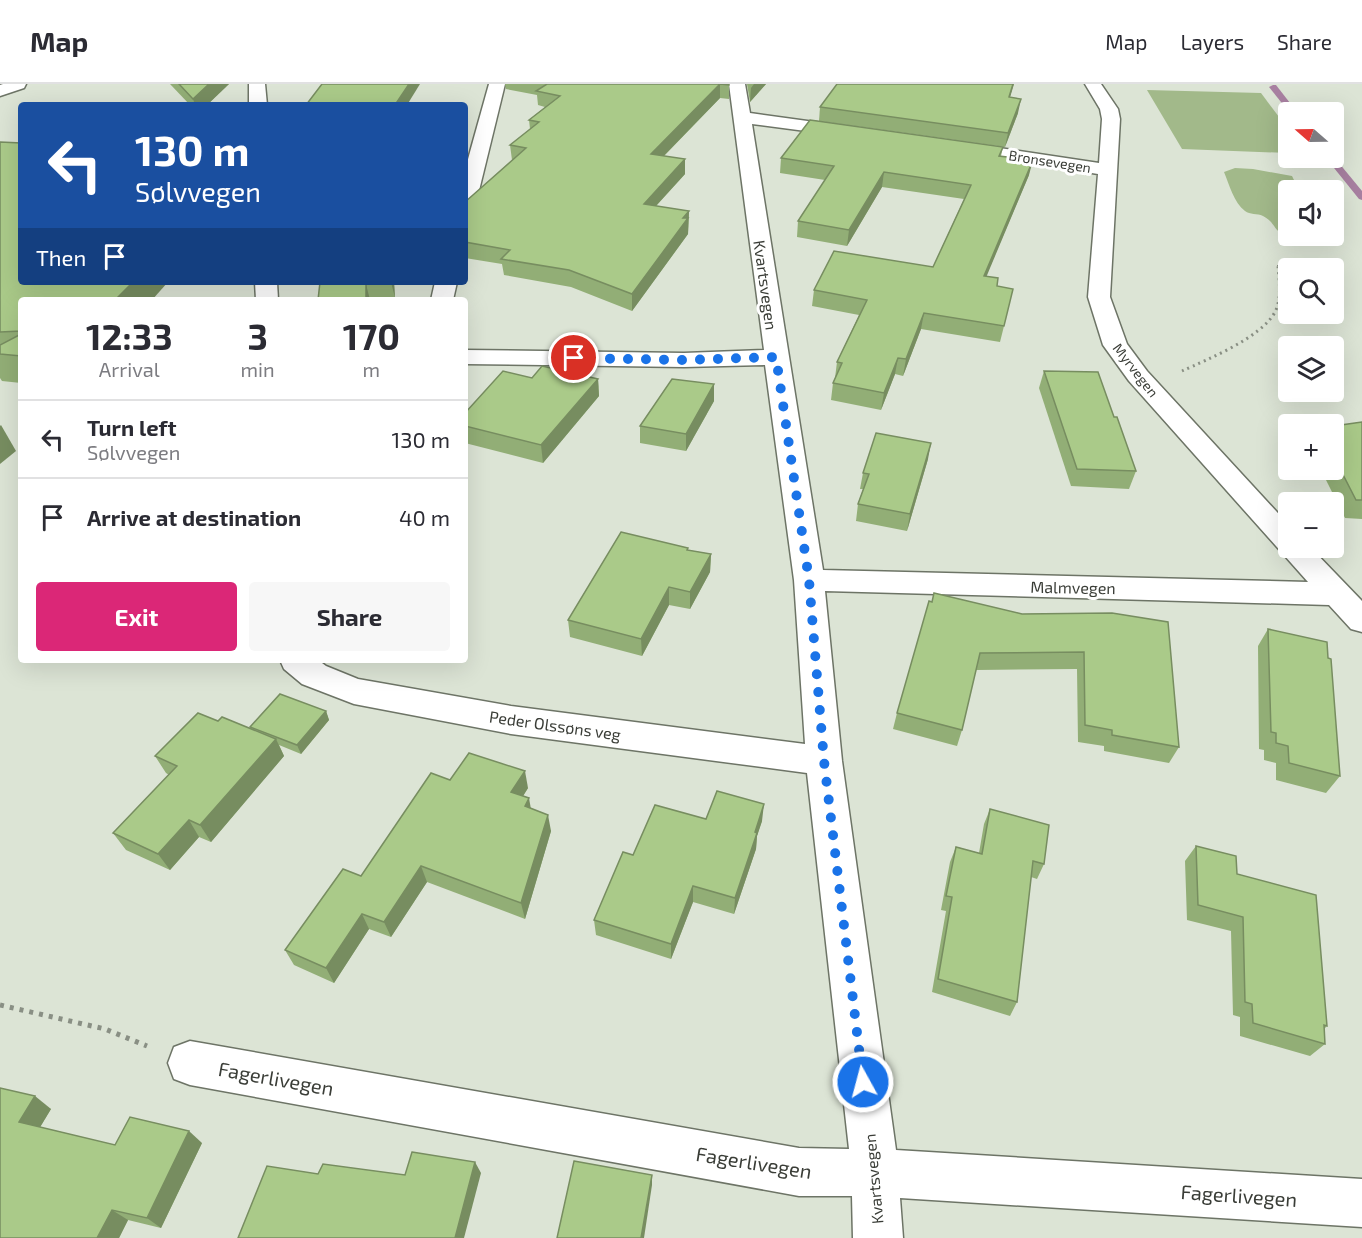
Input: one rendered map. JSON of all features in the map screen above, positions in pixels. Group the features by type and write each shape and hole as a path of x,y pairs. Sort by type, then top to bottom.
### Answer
{"street":[{"path":"0,91 18,84"},
{"path":"257,84 258,102"},
{"path":"468,195 497,84"},
{"name":"Kvartsvegen","path":"737,84 809,580 824,761 875,1173 878,1238"},
{"name":"Myrvegen","path":"1093,84 1109,109 1111,119 1099,297 1114,345 1148,387 1278,531"},
{"path":"741,117 871,135"},
{"name":"Bronsevegen","path":"942,144 1108,170"},
{"path":"468,357 684,360 776,357"},
{"path":"1303,558 1362,621"},
{"name":"Malmvegen","path":"809,580 1336,594"},
{"name":"Peder Olssøns veg","path":"300,663 314,675 354,691 512,720 824,761"},
{"name":"Fagerlivegen","path":"190,1063 799,1173 875,1173 1362,1203"}],"path":[{"path":"1148,387 1225,349 1260,327 1275,313 1278,293"},
{"path":"0,1005 105,1029 190,1063"}],"green space":[{"path":"1147,90 1261,93 1278,116 1278,153 1182,149"},
{"path":"1235,168 1253,169 1292,176 1294,180 1278,180 1278,231 1268,219 1241,208 1224,172"}],"building":[{"path":"179,84 209,84 193,99"},
{"path":"322,84 409,84 397,102 308,102"},
{"path":"547,84 720,84 651,154 685,159 644,204 689,211 683,218 688,218 632,294 569,270 501,259 510,250 468,243 468,199 526,148 510,145 539,122 529,120 560,96 536,91"},
{"path":"837,84 1013,84 1009,97 1021,99 1008,133 820,107"},
{"path":"810,120 1003,147 999,156 1033,160 984,276 998,278 997,286 1013,289 1004,326 924,313 906,359 898,358 884,393 833,383 842,363 837,362 867,300 814,290 834,251 933,267 971,185 884,172 849,230 798,221 834,166 781,158"},
{"path":"0,142 18,143 18,285 130,285 118,297 18,297 18,331 0,332"},
{"path":"320,285 366,285 366,297 318,297"},
{"path":"18,336 18,356 0,354 0,345"},
{"path":"542,366 598,379 541,445 468,427 468,410 503,371 532,378"},
{"path":"1044,371 1098,372 1136,471 1077,469"},
{"path":"672,379 714,384 686,434 640,426"},
{"path":"1362,422 1362,500 1356,500 1344,477 1344,425"},
{"path":"876,433 931,443 910,514 858,504 869,474 863,473"},
{"path":"621,532 688,548 687,550 711,554 690,592 669,587 641,639 568,620"},
{"path":"934,593 1022,614 1112,613 1168,622 1179,747 1112,735 1112,730 1085,725 1084,652 980,653 962,730 897,713 929,601 932,602"},
{"path":"1268,629 1327,642 1328,658 1331,659 1340,776 1289,763 1288,746 1276,743 1276,733 1271,732"},
{"path":"280,694 326,711 297,745 250,727"},
{"path":"198,713 218,721 222,717 276,739 200,825 189,820 158,854 113,833 177,766 155,756"},
{"path":"469,753 525,771 511,792 529,798 525,806 548,815 521,903 421,866 384,922 362,914 326,968 285,950 343,869 361,876 431,773 450,780"},
{"path":"717,791 764,804 755,832 757,833 735,898 693,886 671,944 594,920 623,852 633,855 655,805 706,819"},
{"path":"990,809 1049,825 1044,864 1033,861 1017,1002 938,979 952,897 946,896 956,847 982,854"},
{"path":"1196,846 1236,856 1237,874 1316,895 1327,1026 1324,1025 1325,1044 1253,1023 1252,1004 1245,1002 1243,917 1198,905"},
{"path":"0,1088 35,1096 19,1122 115,1145 130,1117 189,1131 147,1218 112,1210 97,1238 0,1238"},
{"path":"412,1152 475,1162 455,1238 238,1238 267,1166 318,1174 323,1164 405,1175"},
{"path":"574,1161 652,1175 641,1238 557,1238"}],"waterway":[{"path":"1273,87 1285,102"},
{"path":"1338,168 1362,197"}],"route":[{"path":"574,358 684,360 776,357 809,580 824,761 863,1082"}]}
